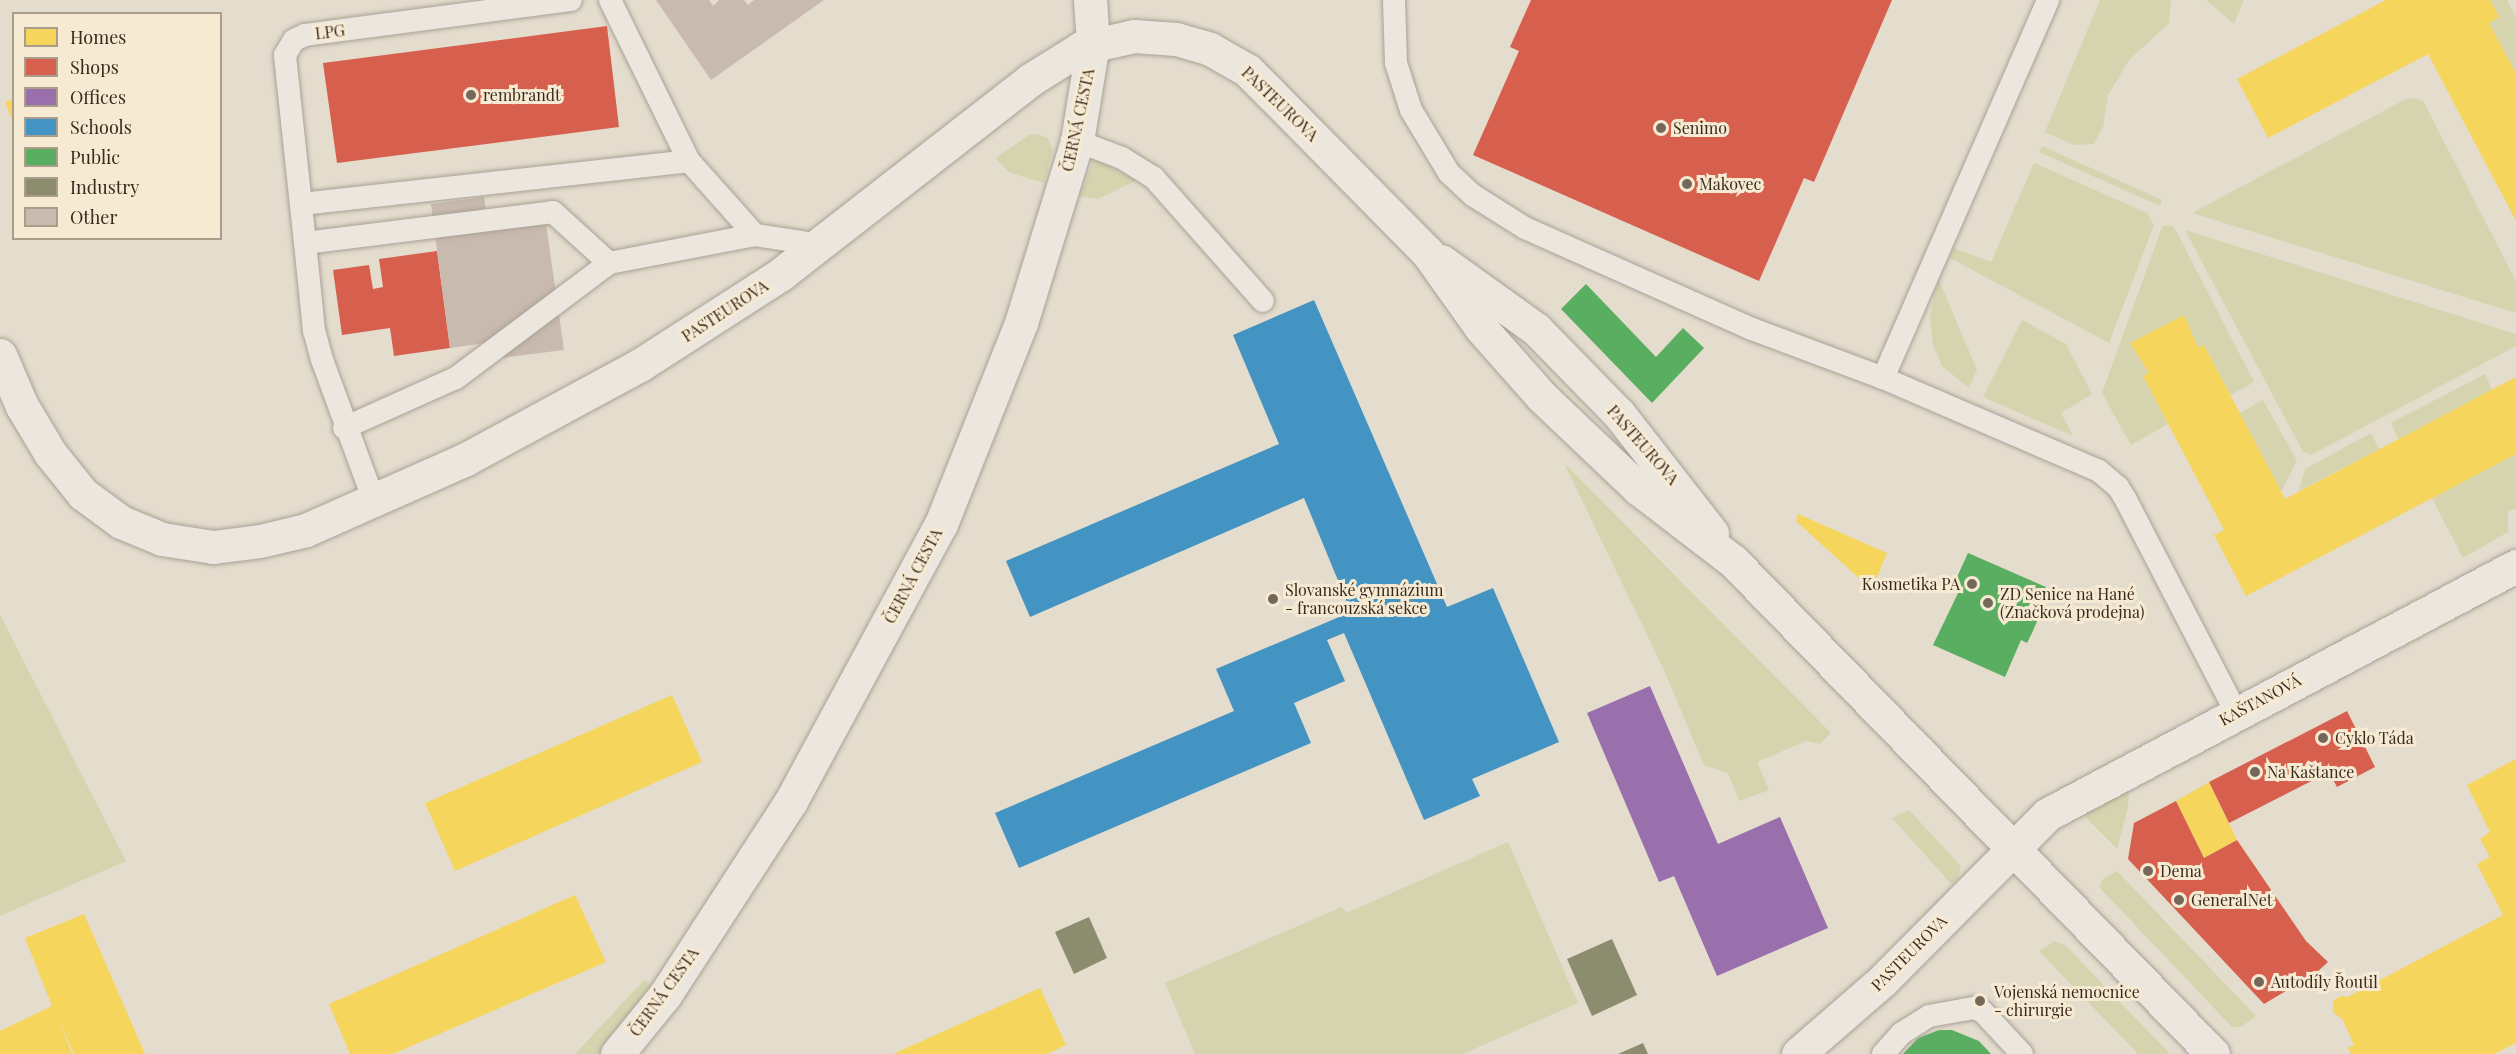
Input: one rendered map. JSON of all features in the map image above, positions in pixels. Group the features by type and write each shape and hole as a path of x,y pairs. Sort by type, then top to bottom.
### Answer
{"main road":[{"name":"ČERNÁ CESTA","path":"617,1054 665,995 791,801 922,561 958,485 1021,323 1077,141 1093,43 1090,0"},
{"name":"PASTEUROVA","path":"0,355 22,406 50,453 83,494 121,522 162,539 213,547 260,541 306,530 374,501 560,411 705,324 822,245 894,182 1030,80 1093,43 1152,36 1176,39 1229,57 1255,78 1427,252 1480,328 1557,411 1639,489 1733,561 2014,847 2213,1054"},
{"name":"KAŠTANOVÁ","path":"2014,847 2058,807 2516,566"},
{"name":"PASTEUROVA","path":"1798,1054 1882,981 2014,847"}],"lane":[{"name":"LPG","path":"374,501 344,428 314,331 285,55 294,40 305,35 571,0"},
{"path":"610,0 689,161 755,235"},
{"path":"1394,0 1396,63 1411,110 1449,173 1474,196 1525,228 1752,329 1883,378 2108,477 2126,500 2236,712"},
{"path":"1883,378 2048,0"},
{"path":"1077,141 1122,158 1154,178 1263,301"},
{"path":"301,204 689,161"},
{"path":"305,243 553,212 609,263"},
{"path":"344,428 456,378 482,362 609,263 755,235 822,245"},
{"path":"1883,1054 1902,1033 1929,1016 1974,1008 1983,1012 2022,1054"}],"green space":[{"path":"2100,0 2171,0 2169,23 2129,60 2108,95 2103,128 2093,144 2074,145 2045,132"},
{"path":"2206,0 2244,0 2234,24"},
{"path":"2490,0 2507,0 2516,17 2516,74 2489,23 2499,17"},
{"path":"2416,98 2423,101 2516,281 2516,313 2192,213 2406,99"},
{"path":"1037,134 1048,138 1053,151 1044,183 1008,172 996,158 1029,135"},
{"path":"2042,146 2162,200 2160,206 2039,152"},
{"path":"1094,159 1137,180 1098,199 1080,196"},
{"path":"2034,163 2147,213 2154,225 2109,343 1950,258 1954,248 1991,262"},
{"path":"2167,225 2174,227 2254,382 2231,395 2204,345 2198,348 2184,315 2130,343 2149,373 2144,376 2168,424 2131,445 2102,393 2162,227"},
{"path":"2185,230 2516,334 2516,346 2311,455 2303,452"},
{"path":"1938,278 1977,370 1969,388 1942,366 1933,345 1930,318"},
{"path":"2022,320 2066,344 2092,394 2061,413 2073,436 1983,397"},
{"path":"2485,374 2492,390 2398,439 2391,423"},
{"path":"2263,400 2297,461 2281,492 2240,413"},
{"path":"2371,433 2379,449 2299,491 2305,469"},
{"path":"2516,454 2516,508 2508,512 2508,532 2463,558 2432,498"},
{"path":"1564,463 1831,733 1820,744 1806,741 1757,762 1769,790 1739,801 1728,773 1704,765 1663,668"},
{"path":"0,615 126,861 0,916"},
{"path":"2129,789 2128,808 2117,849 2082,814"},
{"path":"1909,810 1961,866 1958,878 1952,885 1892,818"},
{"path":"1508,842 1578,1003 1463,1054 1195,1054 1165,983 1342,907 1346,913"},
{"path":"2117,871 2256,1016 2241,1027 2232,1027 2099,887 2103,879"},
{"path":"2055,941 2066,946 2170,1054 2138,1054 2039,951"},
{"path":"645,979 657,995 608,1054 575,1054"}],"building: Homes":[{"path":"2386,0 2490,0 2499,17 2489,23 2516,74 2516,221 2428,54 2268,138 2237,79"},
{"path":"12,100 12,120 5,102"},
{"path":"2184,315 2198,348 2204,345 2285,499 2516,377 2516,454 2246,596 2214,535 2224,530 2143,376 2149,373 2130,343"},
{"path":"1798,514 1887,553 1872,590 1796,521"},
{"path":"672,695 702,762 455,871 425,803"},
{"path":"2516,759 2516,1043 2494,1054 2351,1054 2348,1048 2354,1045 2343,1020 2333,1012 2333,1001 2341,996 2348,997 2503,915 2477,864 2490,857 2480,839 2490,832 2467,785"},
{"path":"2209,782 2237,840 2204,858 2176,801"},
{"path":"575,895 606,962 393,1054 350,1054 329,1004"},
{"path":"84,914 145,1054 74,1054 58,1019 72,1054 0,1054 0,1031 52,1006 25,938"},
{"path":"1040,988 1066,1045 1047,1054 893,1054"}],"building: Shops":[{"name":"Senimo","path":"1531,0 1892,0 1814,182 1804,178 1759,281 1473,155 1519,51 1510,47"},
{"name":"rembrandt","path":"607,26 619,127 337,163 323,63"},
{"path":"437,251 450,348 394,356 390,328 342,335 333,270 369,265 373,289 383,287 379,259"},
{"path":"2347,711 2375,767 2337,787 2329,772 2229,823 2209,782"},
{"path":"2176,801 2204,858 2237,840 2306,941 2328,962 2316,973 2264,1004 2128,859 2134,823"}],"building: Offices":[{"path":"1650,686 1718,844 1780,817 1828,928 1717,976 1674,876 1659,882 1587,713"}],"building: Schools":[{"path":"1314,300 1447,607 1493,588 1559,742 1472,779 1480,796 1424,820 1344,633 1327,640 1345,681 1294,703 1311,743 1019,868 995,813 1234,711 1216,669 1351,612 1304,498 1030,617 1006,561 1279,444 1233,335"}],"building: Public":[{"path":"1586,284 1656,357 1683,328 1704,348 1652,403 1561,309"},
{"path":"1968,553 2046,587 2031,617 2038,619 2032,633 2027,643 2021,640 2005,677 1933,645 1959,591 1952,588"},
{"path":"1939,1030 1952,1030 1979,1041 1991,1054 1903,1054 1918,1038"}],"building: Industry":[{"path":"1089,917 1107,958 1074,974 1055,932"},
{"path":"1612,939 1637,995 1592,1016 1567,959"},
{"path":"1643,1043 1648,1054 1618,1054"}],"building: Other":[{"path":"656,0 709,0 713,6 719,0 744,0 748,5 754,0 824,0 711,80"},
{"path":"484,197 488,225 545,217 564,350 501,358 499,341 450,348 431,204"}],"place":[{"name":"rembrandt","path":"471,95"},
{"name":"Senimo","path":"1661,128"},
{"name":"Makovec","path":"1687,184"},
{"name":"Kosmetika PA","path":"1972,584"},
{"name":"Slovanské gymnázium - francouzská sekce","path":"1273,599"},
{"name":"ZD Senice na Hané (Značková prodejna)","path":"1988,603"},
{"name":"Cyklo Táda","path":"2323,738"},
{"name":"Na Kaštance","path":"2255,772"},
{"name":"Dema","path":"2148,871"},
{"name":"GeneralNet","path":"2179,900"},
{"name":"Autodíly Řoutil","path":"2259,982"},
{"name":"Vojenská nemocnice - chirurgie","path":"1980,1001"}]}
